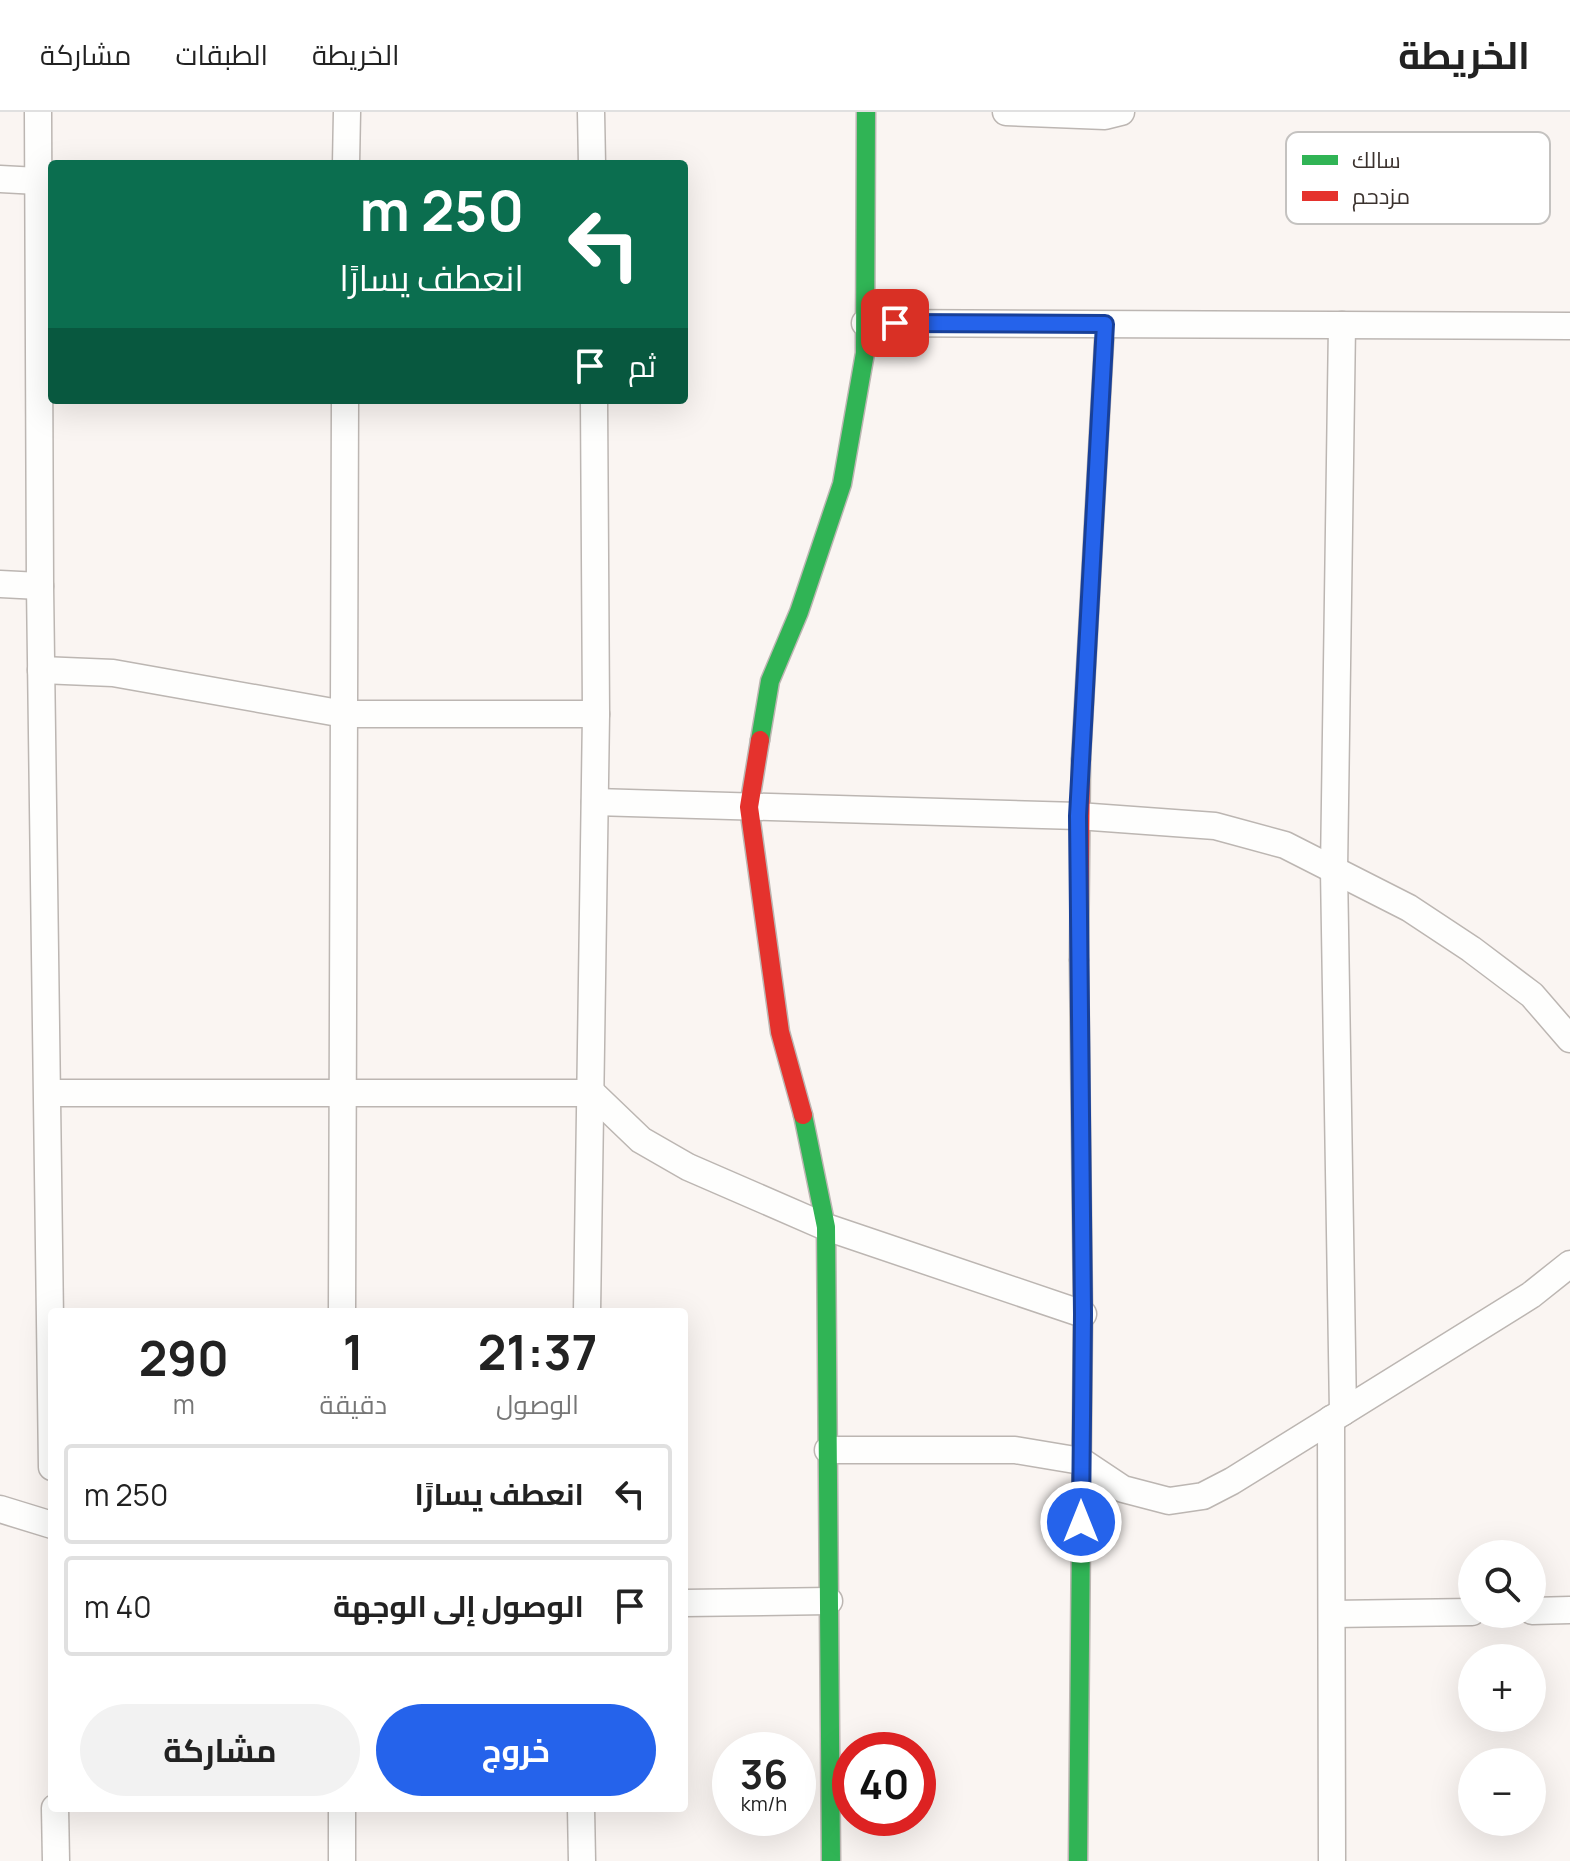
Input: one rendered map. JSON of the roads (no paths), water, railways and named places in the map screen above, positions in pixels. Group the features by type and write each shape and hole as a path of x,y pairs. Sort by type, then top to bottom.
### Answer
{"street":[{"path":"38,112 40,586 51,1308"},
{"path":"346,160 347,112"},
{"path":"591,112 592,160"},
{"path":"831,1861 826,1227 810,1141 780,1032 749,807 770,681 799,612 842,484 865,353 866,112"},
{"path":"1006,112 1105,116 1121,112"},
{"path":"0,179 38,181"},
{"path":"865,323 1570,326"},
{"path":"1078,1861 1083,1314 1078,816 1105,324"},
{"path":"1332,1861 1332,1614 1337,1416 1334,870 1342,325"},
{"path":"342,1308 345,404"},
{"path":"587,1308 596,714 594,404"},
{"path":"0,584 40,586"},
{"path":"41,670 113,673 344,714 596,714"},
{"path":"595,802 1078,816 1215,826 1285,845 1409,908 1532,995 1570,1039"},
{"path":"49,1093 592,1093 653,1147 688,1167 826,1227 1083,1314"},
{"path":"828,1450 1015,1450 1081,1461 1123,1489 1169,1501 1203,1496 1531,1295 1570,1264"},
{"path":"0,1509 48,1524"},
{"path":"688,1603 829,1601"},
{"path":"1546,1611 1570,1610"},
{"path":"1332,1614 1458,1612"},
{"path":"55,1812 56,1861"},
{"path":"342,1812 342,1861"},
{"path":"581,1812 582,1861"}]}
